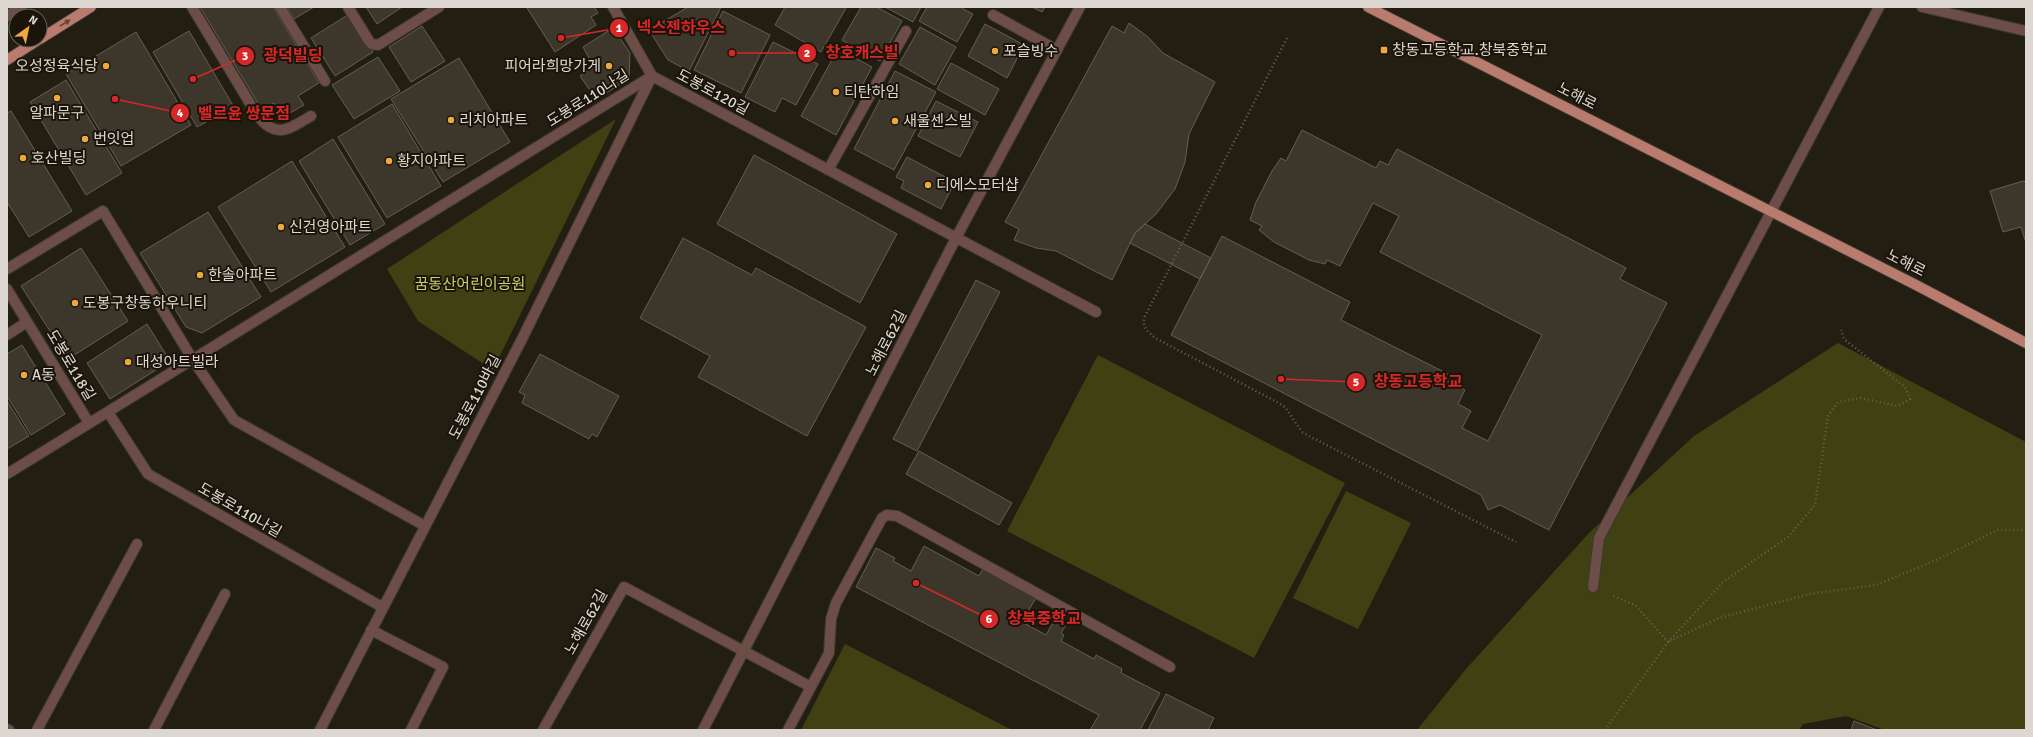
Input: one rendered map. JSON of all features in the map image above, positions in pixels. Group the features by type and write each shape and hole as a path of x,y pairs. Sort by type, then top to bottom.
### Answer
{"main road":[{"path":"48,33 90,7"},
{"name":"노해로","path":"1368,7 1771,211 2026,343"},
{"path":"7,60 25,48"}],"street":[{"path":"7,16 21,7"},
{"path":"192,7 261,121 271,128 284,130 290,129 311,116"},
{"path":"280,7 325,81"},
{"path":"348,7 369,41 378,46 439,7"},
{"name":"노해로62길","path":"703,730 745,652 956,238 1080,7"},
{"path":"1593,587 1599,538 1879,7"},
{"path":"1922,7 2026,31"},
{"path":"615,8 652,76"},
{"path":"993,15 1057,50"},
{"path":"828,170 906,31"},
{"name":"도봉로120길","path":"652,76 1096,312"},
{"name":"도봉로110나길","path":"7,474 652,76"},
{"name":"도봉로110바길","path":"320,730 382,607 521,341 652,76"},
{"path":"7,269 103,210 193,360 234,420 425,526"},
{"name":"도봉로118길","path":"7,289 89,423"},
{"name":"도봉로118길","path":"7,335 27,322"},
{"name":"도봉로110나길","path":"108,412 148,474 382,607"},
{"path":"788,730 829,652 831,619 839,596 882,518 885,515 890,514 904,520 1170,667"},
{"path":"37,730 137,544"},
{"name":"노해로62길","path":"543,730 624,587 745,652"},
{"path":"154,730 225,594"},
{"path":"371,630 443,667 411,730"},
{"path":"745,652 811,687"}],"path":[{"path":"1287,38 1145,316 1143,326 1155,338 1285,408 1302,432 1516,542"},
{"path":"1604,730 1668,642 1723,582 1788,536 1815,505 1828,416 1838,402 1861,398 1898,406 1910,399 1905,387 1844,339 1841,330"},
{"path":"1668,642 1720,618 1810,594 1876,585 1934,561 1998,530 2026,530"},
{"path":"1593,587 1635,605 1668,642"}],"green space":[{"name":"꿈동산어린이공원","path":"616,119 493,370 418,321 387,269"},
{"path":"1838,343 2026,442 2026,730 1885,730 1846,716 1803,724 1799,730 1417,730 1466,669 1589,533 1694,436"},
{"path":"1098,355 1345,483 1254,658 1007,531"},
{"path":"1346,491 1411,523 1358,629 1293,598"},
{"path":"845,644 1012,730 801,730"}],"building":[{"path":"200,7 273,7 319,83 298,96 304,105 283,117 274,103 262,110"},
{"path":"287,7 314,7 294,19"},
{"path":"366,7 402,7 377,24"},
{"path":"594,7 598,13 591,17 596,25 555,52 527,8"},
{"path":"688,7 721,7 689,71 668,60 649,30"},
{"path":"785,7 846,8 821,52 775,25"},
{"path":"861,7 877,7 902,21 880,61 842,40"},
{"path":"885,7 921,7 913,22"},
{"path":"927,7 964,7 963,9 973,14 957,42 919,21"},
{"path":"1032,7 1045,7 1042,12"},
{"path":"723,11 770,35 741,93 694,70"},
{"path":"349,14 373,52 335,76 311,38"},
{"path":"1129,23 1148,37 1163,53 1215,82 1189,134 1185,162 1175,189 1156,214 1135,233 1112,280 1056,251 1036,248 1014,240 1019,229 1005,222 1112,26 1124,33"},
{"path":"985,24 1024,45 1007,78 968,56"},
{"path":"422,26 445,61 411,82 389,47"},
{"path":"920,27 956,47 935,85 899,64"},
{"path":"613,28 630,53 629,79 596,99 580,76 594,67 583,47"},
{"path":"189,31 234,107 197,127 153,52"},
{"path":"136,32 191,125 121,166 66,74"},
{"path":"773,42 818,64 796,105 782,98 775,112 745,97"},
{"name":"티탄하임","path":"838,49 872,67 836,135 801,116"},
{"path":"378,57 400,91 354,119 332,85"},
{"name":"리치아파트","path":"459,58 510,142 443,182 391,99"},
{"path":"951,63 999,89 985,115 937,89"},
{"name":"새울센스빌","path":"895,71 936,92 894,170 854,149"},
{"path":"66,80 122,173 86,195 30,102"},
{"path":"936,101 978,122 960,157 918,136"},
{"name":"황지아파트","path":"392,104 441,186 387,218 338,137"},
{"name":"호산빌딩","path":"11,111 72,211 29,237 7,202 7,113"},
{"path":"1302,130 1376,168 1380,161 1388,165 1397,149 1626,268 1620,279 1667,303 1549,530 1500,505 1488,510 1481,495 1171,335 1222,236 1350,302 1341,320 1456,378 1453,383 1465,390 1458,404 1471,411 1462,428 1488,441 1542,335 1380,252 1399,216 1373,203 1340,266 1327,260 1325,264 1309,260 1274,242 1259,230 1262,226 1250,220 1256,202 1272,171 1281,158 1286,161"},
{"path":"333,139 385,224 350,245 299,161"},
{"path":"754,155 897,234 860,303 717,224"},
{"path":"907,157 955,182 941,209 901,188 904,181 896,177"},
{"name":"신건영아파트","path":"292,161 345,247 271,292 218,207"},
{"path":"2023,181 2026,182 2026,243 2021,227 2003,232 1990,191"},
{"name":"한솔아파트","path":"208,212 261,297 202,333 186,327 140,253"},
{"path":"1145,224 1211,258 1200,279 1130,243 1135,233"},
{"path":"683,238 752,275 756,268 866,327 807,436 698,377 710,356 640,318"},
{"name":"도봉구창동하우니티","path":"81,248 128,321 68,359 21,286"},
{"path":"976,280 1000,292 917,451 893,439"},
{"name":"대성아트빌라","path":"147,324 170,361 110,399 87,363"},
{"name":"A동","path":"22,345 65,414 31,435 7,396 7,354"},
{"path":"540,354 619,396 597,437 592,434 589,439 522,403 525,395 519,392"},
{"path":"7,401 29,436 7,449"},
{"path":"919,451 1012,503 999,525 906,474"},
{"path":"924,546 979,576 984,567 1037,596 1022,622 1046,635 1055,619 1066,625 1061,633 1064,635 1061,641 1094,659 1096,655 1122,669 1121,673 1160,693 1140,730 1090,730 1099,715 856,587 876,548 895,558 893,561 911,571"},
{"path":"1166,694 1214,718 1208,730 1148,730"},
{"path":"1854,721 1877,730 1851,730"}],"place":[{"name":"넥스젠하우스","path":"561,38"},
{"name":"창동고등학교.창북중학교","path":"1384,50"},
{"name":"포슬빙수","path":"995,51"},
{"name":"창호캐스빌","path":"732,53"},
{"name":"오성정육식당","path":"106,66"},
{"name":"피어라희망가게","path":"609,66"},
{"name":"광덕빌딩","path":"193,79"},
{"name":"티탄하임","path":"836,92"},
{"name":"알파문구","path":"57,98"},
{"name":"벨르윤 쌍문점","path":"115,99"},
{"name":"리치아파트","path":"451,120"},
{"name":"새울센스빌","path":"895,121"},
{"name":"번잇업","path":"85,139"},
{"name":"호산빌딩","path":"23,158"},
{"name":"황지아파트","path":"389,161"},
{"name":"디에스모터샵","path":"928,185"},
{"name":"신건영아파트","path":"281,227"},
{"name":"한솔아파트","path":"200,275"},
{"name":"도봉구창동하우니티","path":"75,303"},
{"name":"대성아트빌라","path":"128,362"},
{"name":"A동","path":"24,375"},
{"name":"창동고등학교","path":"1281,379"},
{"name":"창북중학교","path":"916,583"}]}
